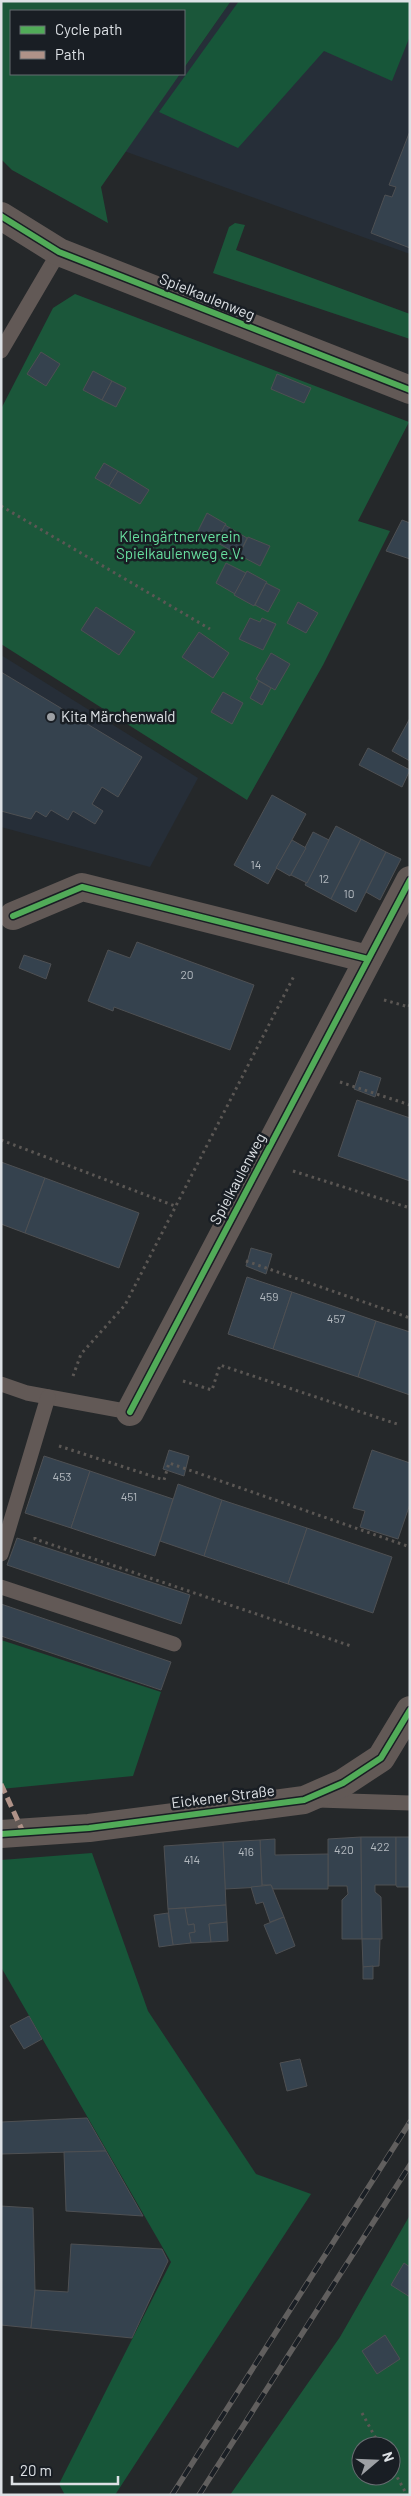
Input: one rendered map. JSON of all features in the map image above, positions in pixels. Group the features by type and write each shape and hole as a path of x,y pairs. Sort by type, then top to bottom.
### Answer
{"street":[{"name":"Spielkaulenweg","path":"1,216 59,252 410,390"},
{"name":"Spielkaulenweg","path":"130,1412 410,880"},
{"path":"14,916 82,887 368,959"},
{"name":"Eickener Straße","path":"1,1834 89,1828 304,1800 343,1783 381,1758 410,1710"}],"lane":[{"path":"1,351 59,252"},
{"path":"1,1384 27,1393 130,1412"},
{"path":"1,1554 48,1397"},
{"path":"1,1587 174,1644"},
{"path":"304,1800 410,1803"}],"path":[{"path":"1,506 210,629"},
{"path":"64,1400 81,1354 125,1305 311,944"},
{"path":"309,1071 410,1105"},
{"path":"1,1140 176,1206"},
{"path":"262,1160 410,1208"},
{"path":"214,1250 410,1318"},
{"path":"151,1372 212,1390 220,1366 400,1425"},
{"path":"36,1439 164,1480 169,1464 410,1547"},
{"path":"13,1515 39,1525 34,1539 352,1646"},
{"path":"362,2414 374,2436"}],"shaded area":[{"path":"231,1 410,1 410,254 124,151 179,75 185,75 185,67"},
{"name":"Kita Märchenwald","path":"1,655 198,778 150,867 1,827"}],"green space":[{"path":"1,1 231,1 185,67 185,10 10,10 10,75 179,75 101,187 108,223 12,170 1,159"},
{"path":"239,1 410,1 410,36 392,81 324,51 238,148 159,112"},
{"path":"235,223 245,225 236,250 410,314 410,339 213,273 229,227"},
{"name":"Kleingärtnerverein Spielkaulenweg e.V.","path":"75,294 409,422 358,521 390,531 323,665 247,800 1,644 1,409 53,308"},
{"path":"1,1640 161,1692 133,1776 1,1789"},
{"path":"92,1853 148,2011 256,2174 311,2194 115,2495 65,2495 59,2484 171,2262 1,1967 1,1860"},
{"path":"410,2215 410,2495 230,2495 340,2337"}],"building":[{"path":"410,131 410,248 371,233 385,195 392,197 396,187 389,185"},
{"path":"41,352 60,364 46,386 27,374"},
{"path":"93,371 112,381 102,400 83,390"},
{"path":"277,374 311,388 304,403 271,389"},
{"path":"112,381 126,388 116,407 102,400"},
{"path":"104,463 118,471 109,486 95,478"},
{"path":"118,471 149,490 140,504 109,486"},
{"path":"207,513 226,524 216,542 198,531"},
{"path":"402,520 410,523 410,559 386,551"},
{"path":"225,525 247,538 239,555 216,542"},
{"path":"248,537 270,546 260,566 239,555"},
{"path":"226,563 246,573 235,594 216,583"},
{"path":"247,571 267,582 254,606 234,595"},
{"path":"266,583 280,590 268,612 255,605"},
{"path":"298,602 318,613 306,633 287,623"},
{"path":"96,607 135,632 119,655 81,630"},
{"path":"250,618 260,622 262,618 276,624 263,650 239,639"},
{"path":"199,632 229,653 213,678 182,657"},
{"path":"271,653 290,664 275,690 256,679"},
{"path":"1,672 142,757 118,797 102,787 92,804 103,811 95,824 73,811 68,820 51,810 46,817 36,811 31,819 1,811"},
{"path":"259,681 271,688 262,705 250,698"},
{"path":"223,692 243,703 232,724 211,712"},
{"path":"410,718 410,761 392,751"},
{"path":"368,748 410,770 402,787 359,765"},
{"path":"272,795 306,814 268,884 234,865"},
{"path":"336,826 361,839 331,899 305,885"},
{"path":"313,832 329,840 307,883 291,875"},
{"path":"361,839 386,852 356,912 331,899"},
{"path":"292,840 306,848 290,876 276,868"},
{"path":"386,852 401,859 380,900 366,892"},
{"path":"137,942 254,985 230,1050 114,1007 113,1011 88,1001 108,950 130,958"},
{"path":"24,955 51,964 46,979 19,968"},
{"path":"360,1071 381,1078 375,1097 354,1089"},
{"path":"357,1100 410,1118 410,1181 338,1156"},
{"path":"1,1162 45,1178 25,1233 1,1224"},
{"path":"45,1178 139,1213 119,1268 25,1233"},
{"path":"251,1248 272,1254 266,1274 246,1266"},
{"path":"247,1277 292,1292 273,1349 228,1334"},
{"path":"292,1292 376,1321 358,1377 273,1349"},
{"path":"376,1321 410,1332 410,1395 358,1377"},
{"path":"169,1450 189,1456 184,1476 163,1469"},
{"path":"372,1450 410,1463 410,1504 398,1539 360,1527 365,1511 353,1508"},
{"path":"44,1456 90,1471 71,1528 25,1513"},
{"path":"90,1471 173,1499 155,1556 71,1528"},
{"path":"178,1484 222,1500 204,1556 160,1541"},
{"path":"222,1500 307,1528 288,1584 204,1556"},
{"path":"307,1528 392,1557 373,1613 288,1584"},
{"path":"17,1538 190,1595 181,1624 7,1565"},
{"path":"1,1604 171,1662 161,1690 1,1636"},
{"path":"361,1837 362,1939 342,1939 342,1900 348,1894 347,1886 328,1886 328,1839"},
{"path":"361,1837 396,1837 396,1885 375,1885 375,1892 381,1897 382,1939 362,1939"},
{"path":"396,1837 410,1837 410,1887 397,1887 396,1885"},
{"path":"275,1839 275,1855 328,1854 328,1889 273,1889 271,1885 262,1885 260,1840"},
{"path":"260,1840 262,1887 225,1889 223,1842"},
{"path":"223,1842 226,1905 168,1909 164,1846"},
{"path":"271,1885 284,1917 270,1922 263,1902 256,1904 251,1887"},
{"path":"226,1905 227,1922 209,1924 211,1942 191,1943 189,1933 195,1932 194,1924 188,1925 185,1908"},
{"path":"185,1908 188,1925 194,1924 195,1932 189,1933 191,1943 173,1945 168,1909"},
{"path":"168,1913 173,1945 159,1947 154,1915"},
{"path":"284,1917 295,1946 276,1954 264,1925"},
{"path":"227,1922 228,1941 211,1942 209,1924"},
{"path":"362,1939 380,1939 379,1966 363,1967"},
{"path":"373,1966 373,1979 363,1979 363,1967"},
{"path":"29,2016 42,2039 24,2049 10,2026"},
{"path":"300,2059 307,2086 287,2091 280,2063"},
{"path":"87,2118 106,2151 1,2154 1,2122"},
{"path":"106,2151 143,2216 66,2211 64,2152"},
{"path":"1,2206 33,2208 35,2290 31,2328 1,2325"},
{"path":"71,2244 162,2249 168,2261 132,2338 31,2328 35,2290 68,2292"},
{"path":"404,2263 410,2267 410,2297 391,2285"},
{"path":"385,2335 400,2359 377,2374 362,2351"}],"railway":[{"path":"172,2495 410,2122"},
{"path":"199,2495 410,2165"}],"marked path":[{"path":"1,1784 23,1832"}],"cycle path":[{"path":"1,216 59,252 410,390"},
{"path":"130,1412 410,880"},
{"path":"13,916 82,887 368,959"},
{"path":"1,1834 89,1828 304,1800 343,1783 381,1758 410,1710"}],"place":[{"name":"Kita Märchenwald","path":"51,717"}]}
